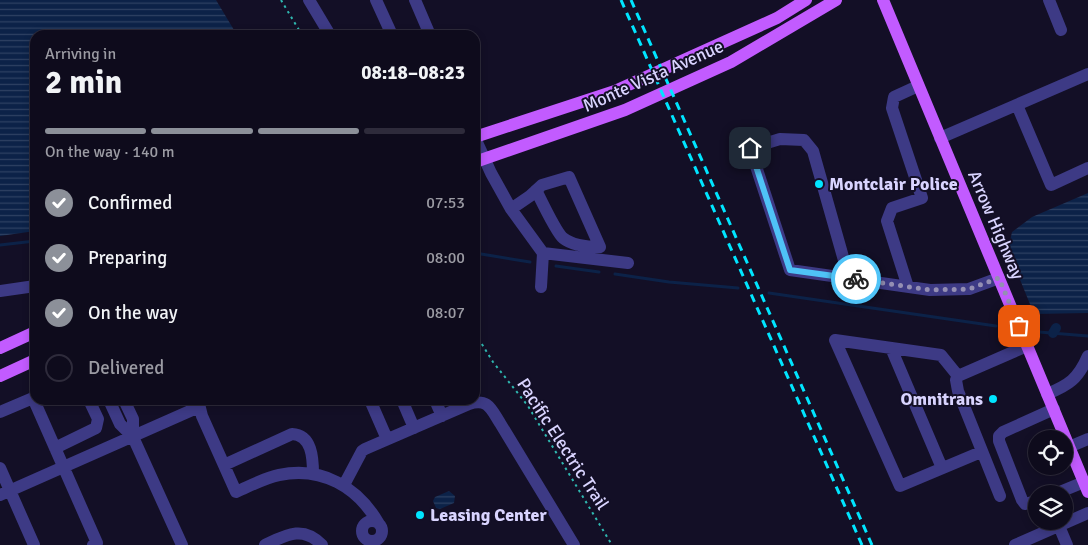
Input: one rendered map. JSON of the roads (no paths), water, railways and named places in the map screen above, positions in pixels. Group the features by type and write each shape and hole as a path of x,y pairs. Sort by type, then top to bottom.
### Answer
{"main road":[{"name":"Monte Vista Avenue","path":"480,136 615,91 777,18 806,0"},
{"name":"Monte Vista Avenue","path":"480,160 625,110 731,62 836,0"},
{"name":"Arrow Highway","path":"883,0 1062,430"},
{"path":"0,348 30,334"},
{"path":"0,376 30,362"},
{"name":"Arrow Highway","path":"1073,457 1086,487"}],"street":[{"path":"309,0 327,30"},
{"path":"376,0 390,30"},
{"path":"414,0 428,30"},
{"path":"1049,0 1061,30"},
{"path":"940,138 1088,74"},
{"path":"908,287 887,220 892,208 922,198 892,108 894,97 918,86"},
{"path":"1017,105 1051,185 1088,168"},
{"path":"849,278 813,151 804,140 780,139 750,148 790,270 930,290 969,289 999,278"},
{"path":"480,160 510,209 543,253 541,287"},
{"path":"510,209 542,185 569,177 600,247 585,247 562,237 536,190"},
{"path":"543,253 628,263"},
{"path":"0,291 30,287"},
{"path":"958,376 941,355 835,340 900,486 981,452"},
{"path":"1000,496 981,452 958,391 956,380 958,376 1027,346"},
{"path":"891,348 942,468"},
{"path":"1047,394 1068,385 1076,379 1088,356"},
{"path":"0,412 30,398"},
{"path":"480,403 489,405 574,545"},
{"path":"38,405 97,543 92,545"},
{"path":"55,448 96,428 98,419 91,405"},
{"path":"111,405 120,424 133,436 182,545"},
{"path":"126,405 133,419 133,436"},
{"path":"5,493 133,436 197,405"},
{"path":"199,405 236,492 279,475 302,473 323,476 344,485 367,504 381,527 387,545"},
{"path":"372,405 387,440"},
{"path":"404,405 414,428"},
{"path":"437,405 442,416"},
{"path":"344,485 362,451 462,405"},
{"path":"1028,503 1025,504 1022,500 999,442 999,436 1003,432 1054,409"},
{"path":"224,465 292,434 297,434 307,441 312,454 313,474"},
{"path":"1073,446 1088,439"},
{"path":"0,468 5,493 34,545"},
{"path":"1073,490 1086,487"},
{"path":"1073,520 1088,513"},
{"path":"1015,545 1050,530"},
{"path":"1061,530 1067,545"},
{"path":"265,545 295,533 311,536 322,545"}],"water":[{"path":"0,0 216,0 234,30 30,30 30,232 0,236"},
{"path":"1088,193 1088,313 1034,314 1008,250 1012,232 1032,217"},
{"path":"449,491 455,496 454,503 440,509 436,508 433,501 435,497"}],"waterway":[{"path":"0,245 30,242"},
{"path":"480,254 530,262"},
{"path":"556,266 599,272"},
{"path":"615,274 669,282 738,288"},
{"path":"769,293 996,326"},
{"path":"1053,333 1056,328"},
{"path":"1039,332 1088,336"}],"railway":[{"path":"621,0 862,545"},
{"path":"631,0 872,545"}],"place":[{"name":"Montclair Police","path":"819,184"},
{"name":"Omnitrans","path":"993,399"},
{"name":"Leasing Center","path":"420,515"}]}
